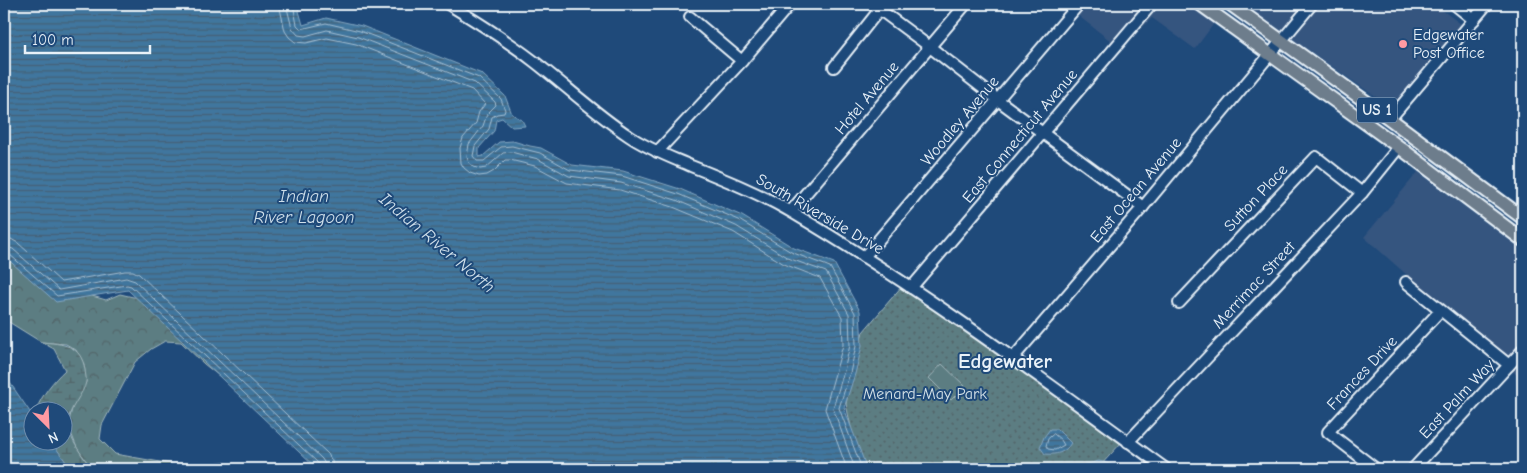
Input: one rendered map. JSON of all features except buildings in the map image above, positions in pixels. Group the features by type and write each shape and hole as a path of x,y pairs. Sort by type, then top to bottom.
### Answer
{"main road":[{"name":"US 1","path":"1200,4 1399,147 1523,240"},
{"name":"US 1","path":"1230,4 1390,119 1523,220"},
{"path":"1448,184 1456,182 1461,184 1506,218 1523,220"}],"street":[{"name":"South Riverside Drive","path":"448,4 503,38 630,138 657,152 744,187 791,211 864,256 1013,358 1166,469"},
{"path":"657,152 742,61 790,4"},
{"name":"Hotel Avenue","path":"791,211 966,4"},
{"name":"Woodley Avenue","path":"864,256 1079,4"},
{"name":"East Connecticut Avenue","path":"911,288 1152,4"},
{"name":"East Ocean Avenue","path":"1013,358 1312,4"},
{"path":"1454,4 1474,20"},
{"path":"1390,119 1487,4"},
{"path":"834,67 876,6 1142,207"},
{"path":"690,17 742,61"},
{"name":"Merrimac Street","path":"1128,442 1362,193 1399,147"},
{"name":"Sutton Place","path":"1179,303 1316,157 1362,193"},
{"path":"1406,282 1509,365"},
{"name":"Frances Drive","path":"1376,469 1328,432 1440,311"},
{"name":"East Palm Way","path":"1413,469 1523,350"}],"shaded area":[{"path":"1063,4 1193,4 1216,21 1195,49 1152,18 1121,49"},
{"path":"1242,4 1434,4 1469,30 1396,111"},
{"path":"1418,172 1523,250 1523,343 1505,362 1364,237"},
{"path":"1523,357 1523,380 1512,371"}],"green space":[{"path":"4,221 71,290 106,300 120,294 133,297 153,297 243,395 204,364 181,342 165,341 135,362 102,425 100,439 115,454 177,465 224,462 235,469 92,469 77,448 72,435 73,405 86,382 84,364 76,350 66,344 41,342 4,319"},
{"name":"Menard-May Park","path":"902,286 1122,442 1099,467 1091,469 860,469 846,404 857,352 863,332"},
{"path":"41,342 70,347 80,355 83,361 86,379 85,387 72,410 72,400 41,400 48,388 65,370 54,349"},
{"path":"942,364 965,386 951,400 929,378"},
{"path":"72,437 92,469 65,469 50,450 72,450"}],"water":[{"name":"Indian River Lagoon","path":"4,4 297,4 303,25 326,18 362,26 482,74 505,96 512,114 522,120 525,126 512,127 502,118 496,120 494,131 479,148 479,157 483,156 499,142 513,141 541,148 572,165 623,171 680,189 742,216 794,248 834,263 860,311 862,346 844,408 867,469 317,469 128,290 56,302 4,256"},
{"path":"4,374 22,400 22,450 57,450 71,469 4,469"},
{"path":"1050,429 1057,429 1071,443 1063,451 1056,454 1045,454 1040,447"},
{"path":"1099,461 1128,469 1068,469"}],"place":[{"name":"Edgewater Post Office","path":"1403,44"}],"district":[{"name":"Edgewater","path":"1005,361"}],"water label":[{"name":"Indian River North","path":"437,243"}]}
